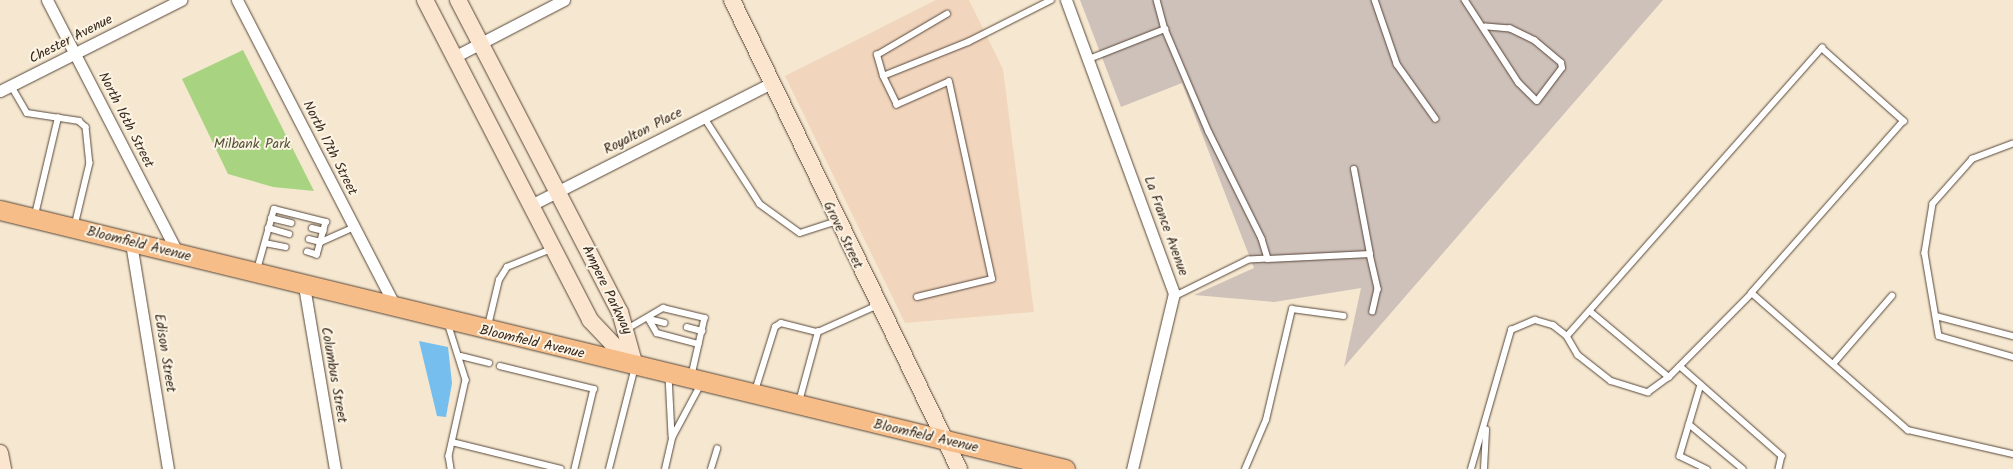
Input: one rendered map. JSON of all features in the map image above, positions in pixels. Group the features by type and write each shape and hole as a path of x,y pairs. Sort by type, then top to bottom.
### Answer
{"main road":[{"name":"Bloomfield Avenue","path":"0,210 256,272 397,310 1066,469"}],"street":[{"name":"North 16th Street","path":"46,0 178,254"},
{"name":"Chester Avenue","path":"0,91 181,0"},
{"name":"North 17th Street","path":"237,0 397,310"},
{"name":"Ampere Parkway","path":"425,0 590,320 635,366"},
{"name":"Ampere Parkway","path":"458,0 627,329 635,366"},
{"path":"454,57 564,0"},
{"name":"Grove Street","path":"732,0 769,84 958,469"},
{"name":"La France Avenue","path":"1066,0 1174,297 1132,469"},
{"name":"Royalton Place","path":"531,205 769,84"},
{"name":"Edison Street","path":"131,243 168,469"},
{"name":"Columbus Street","path":"304,286 335,469"},
{"path":"0,453 3,469"}],"lane":[{"path":"883,76 968,42 1051,0"},
{"path":"1157,0 1165,29 1268,259"},
{"path":"1375,0 1397,64 1436,119"},
{"path":"1465,0 1486,27 1519,83 1537,101 1561,63 1535,41 1510,29 1486,27"},
{"path":"917,297 992,279 949,82 896,105 883,76 877,55 947,14"},
{"path":"1089,59 1165,29"},
{"path":"1471,469 1486,428 1511,330 1535,320 1567,336 1578,356 1611,381 1648,392 1669,377 1752,294 1904,121 1822,48 1567,336"},
{"path":"11,85 27,113 79,121 86,127 91,143 74,228"},
{"path":"704,117 760,204 800,233 836,222"},
{"path":"34,218 58,118"},
{"path":"2013,144 1973,159 1933,204 1925,253 1939,336 2013,357"},
{"path":"1354,169 1378,289 1374,311"},
{"path":"256,272 274,209 326,222 318,255 307,252"},
{"path":"271,218 291,223"},
{"path":"309,239 321,242 354,227"},
{"path":"268,228 289,234"},
{"path":"312,228 324,231"},
{"path":"265,243 286,247"},
{"path":"487,331 499,280 507,266 553,248"},
{"path":"1174,297 1249,260 1370,254"},
{"path":"1752,294 1908,430 2013,454"},
{"path":"1833,364 1892,296"},
{"path":"754,395 775,327 782,323 818,332 878,305"},
{"path":"627,329 649,319 663,308 705,318 699,344 696,381 672,438 664,469"},
{"path":"1244,469 1266,420 1292,309 1344,316"},
{"path":"1590,311 1669,377"},
{"path":"1936,316 2013,336"},
{"path":"649,319 665,323"},
{"path":"649,319 657,333 699,344"},
{"path":"448,322 461,356 466,380 452,442 451,469"},
{"path":"687,327 702,331"},
{"path":"798,406 818,332"},
{"path":"461,356 489,363"},
{"path":"500,366 594,389 575,469"},
{"path":"609,469 635,366"},
{"path":"1680,366 1782,456 1779,469"},
{"path":"669,374 672,438"},
{"path":"1701,385 1680,456 1707,469"},
{"path":"1689,424 1743,469"},
{"path":"1484,469 1486,428"},
{"path":"452,442 561,469"},
{"path":"711,469 717,449"}],"shaded area":[{"path":"936,0 969,0 1003,69 1034,312 905,323 785,76"},
{"path":"1080,0 1663,0 1344,367 1361,288 1274,302 1194,295 1254,268 1182,83 1121,107"}],"green space":[{"name":"Milbank Park","path":"243,50 314,191 273,187 228,174 182,79"}],"water":[{"path":"419,341 448,347 452,383 446,417 437,416"}]}
